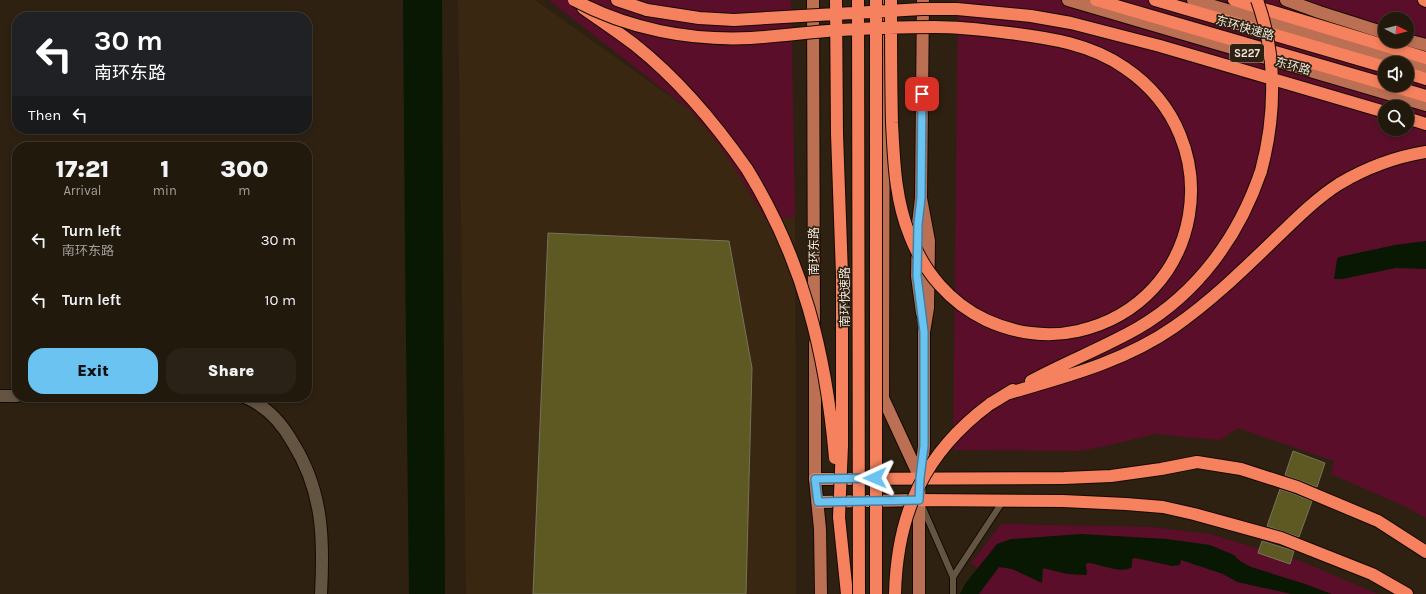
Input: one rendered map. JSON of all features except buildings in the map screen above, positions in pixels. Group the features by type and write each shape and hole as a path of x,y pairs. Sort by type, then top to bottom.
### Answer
{"highway":[{"path":"573,0 635,25 694,37 739,38 837,30 883,28 891,28 898,28 935,27 1034,36 1078,46 1107,57 1134,74 1160,99 1184,141 1191,176 1190,212 1180,247 1162,278 1154,288 1136,304 1105,322 1082,330 1058,334 1034,333 1011,329 978,316 940,287 927,269 909,236 896,183 891,88 891,44 891,37 891,29 891,22 891,0"},
{"path":"573,0 635,45 699,106 747,169 771,210 795,265 816,331 827,387 847,594"},
{"path":"617,0 664,14 716,20 922,8 958,9 1031,16 1071,23 1160,46 1378,110"},
{"path":"836,0 837,134 842,274 842,446 840,517"},
{"name":"南环快速路","path":"858,0 859,594"},
{"path":"876,0 876,594"},
{"name":"东环快速路","path":"1096,0 1378,82"},
{"name":"东环快速路","path":"1155,0 1378,65"},
{"path":"1234,0 1426,58"},
{"path":"895,594 897,560 902,532 911,504 923,478 939,454 957,432 979,412 1006,394 1124,335 1153,318 1180,298 1192,286 1228,242 1242,218 1255,187 1265,155 1271,121 1272,88 1270,54 1263,21 1256,0"},
{"path":"1414,76 1426,79"},
{"path":"1413,92 1426,96"},
{"path":"1414,120 1426,124"},
{"path":"1006,394 1085,371 1148,342 1174,327 1235,278 1299,216 1338,185 1369,168 1396,158 1426,152"},
{"path":"815,479 1064,478 1111,476 1162,469 1197,462 1241,469 1296,487 1378,521 1426,552"},
{"path":"818,502 919,500 1063,501 1163,507 1281,538 1372,574 1407,594"}],"main road":[{"name":"南环东路","path":"813,0 815,479 820,529 821,594"},
{"path":"884,0 883,398 920,478"},
{"path":"919,594 919,500 924,446 924,332 928,308 929,241 921,198 923,0"},
{"name":"东环路","path":"1068,0 1426,105"},
{"path":"1193,0 1426,68"},
{"path":"1286,0 1378,31"},
{"path":"1414,42 1426,45"}],"street":[{"path":"0,396 12,396"},
{"path":"254,402 278,421 290,437 307,468 316,496 320,519 322,561 321,594"}],"lane":[{"path":"919,500 953,577 953,594"},
{"path":"953,577 1003,501"}],"shaded area":[{"path":"403,0 442,0 445,594 409,594"},
{"path":"458,0 535,0 691,111 707,129 727,156 766,220 795,217 796,594 466,594"},
{"path":"549,0 791,0 795,217 766,220 722,150 691,111"},
{"path":"958,0 1426,0 1426,518 1404,506 1331,474 1334,461 1238,428 1220,440 1155,434 1080,451 953,450"},
{"path":"1426,241 1426,269 1396,268 1342,279 1334,279 1337,259 1339,257 1395,245"},
{"path":"1001,524 1151,527 1210,534 1303,562 1378,594 976,594 977,568 971,563"},
{"path":"1081,534 1167,539 1210,545 1234,555 1240,561 1251,567 1332,594 1292,594 1237,582 1223,574 1181,560 1180,565 1172,566 1135,558 1132,559 1132,567 1122,570 1087,563 1086,575 1067,574 1043,568 1042,583 1012,569 999,567 979,594 960,594 965,584 997,544 1011,539"}],"route":[{"path":"875,478 815,479 818,502 919,500 924,446 924,332 917,276 918,224 921,198 922,94"}]}
